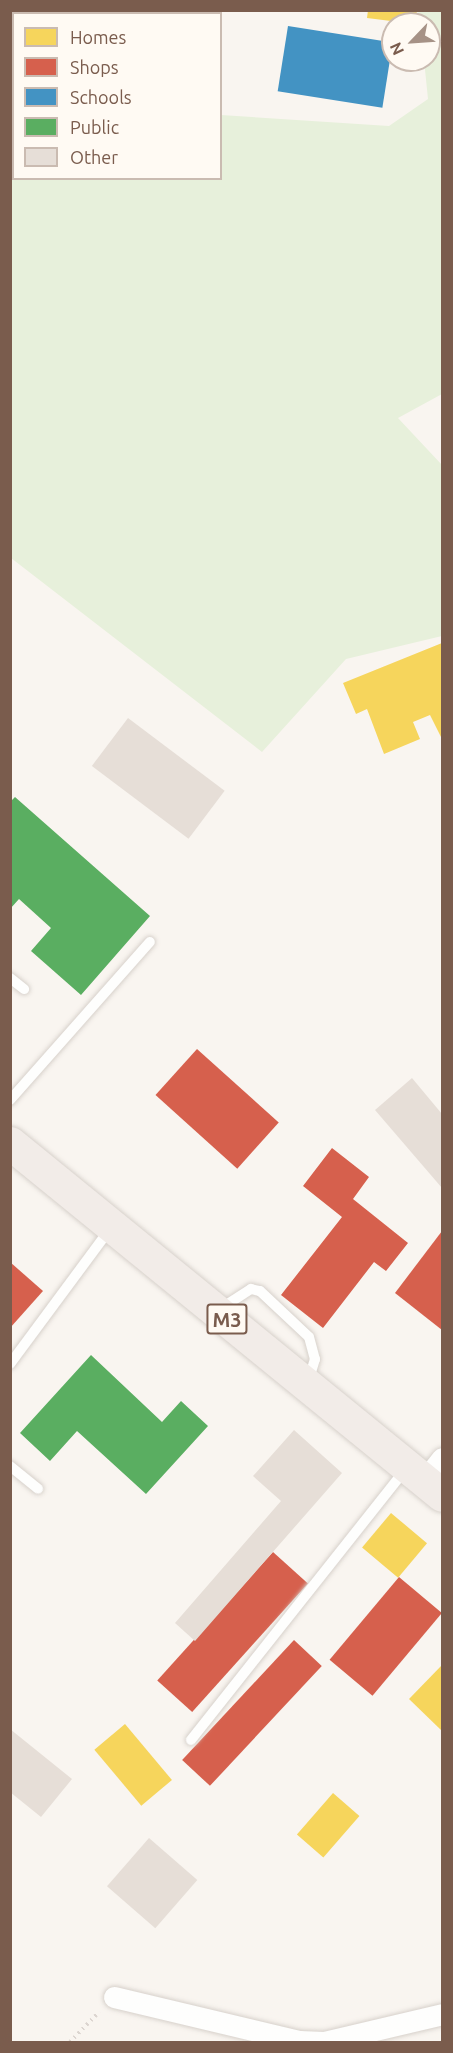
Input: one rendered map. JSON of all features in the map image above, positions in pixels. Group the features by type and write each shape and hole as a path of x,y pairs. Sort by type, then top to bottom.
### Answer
{"highway":[{"name":"M3","path":"10,1143 113,1225 306,1386 429,1475"}],"street":[{"path":"114,1997 299,2041 324,2042 442,2014"}],"lane":[{"path":"10,1100 150,942"},
{"path":"10,978 24,988"},
{"path":"10,1364 113,1225"},
{"path":"217,1311 251,1289 260,1291 309,1337 315,1359 306,1386"},
{"path":"10,1466 38,1489"},
{"path":"191,1740 429,1475"}],"path":[{"path":"70,2043 114,1997"}],"green space":[{"path":"10,11 222,11 12,12 12,180 222,180 222,115 389,126 428,99 425,72 441,72 441,12 418,11 442,11 442,394 398,418 442,465 442,636 346,659 262,752 11,558"}],"building: Homes":[{"path":"368,10 417,10 417,12 381,12 381,20 367,18"},
{"path":"442,643 442,739 430,715 413,722 420,739 384,754 367,709 356,714 343,683"},
{"path":"391,1513 427,1543 398,1578 362,1547"},
{"path":"442,1665 442,1731 409,1699"},
{"path":"125,1724 172,1780 141,1806 94,1750"},
{"path":"333,1793 359,1816 323,1857 297,1835"}],"building: Shops":[{"path":"197,1049 279,1123 237,1169 156,1095"},
{"path":"332,1148 369,1177 353,1199 408,1243 386,1271 374,1262 323,1328 281,1295 342,1217 303,1186"},
{"path":"442,1231 442,1330 395,1293"},
{"path":"10,1262 43,1291 10,1328"},
{"path":"273,1552 308,1583 192,1712 157,1681"},
{"path":"399,1577 442,1613 372,1696 330,1660"},
{"path":"294,1640 322,1666 210,1786 182,1760"}],"building: Schools":[{"path":"288,26 381,41 381,72 388,72 382,108 278,91"}],"building: Public":[{"path":"15,797 150,916 81,995 31,951 51,928 19,899 10,909 10,802"},
{"path":"91,1355 162,1422 181,1401 208,1426 146,1494 77,1431 50,1461 20,1433"}],"building: Other":[{"path":"128,718 225,791 189,839 92,766"},
{"path":"412,1078 442,1114 442,1188 375,1110"},
{"path":"294,1430 342,1473 195,1641 175,1623 281,1501 253,1476"},
{"path":"10,1729 72,1779 41,1817 10,1792"},
{"path":"149,1838 197,1880 155,1928 107,1886"}]}
